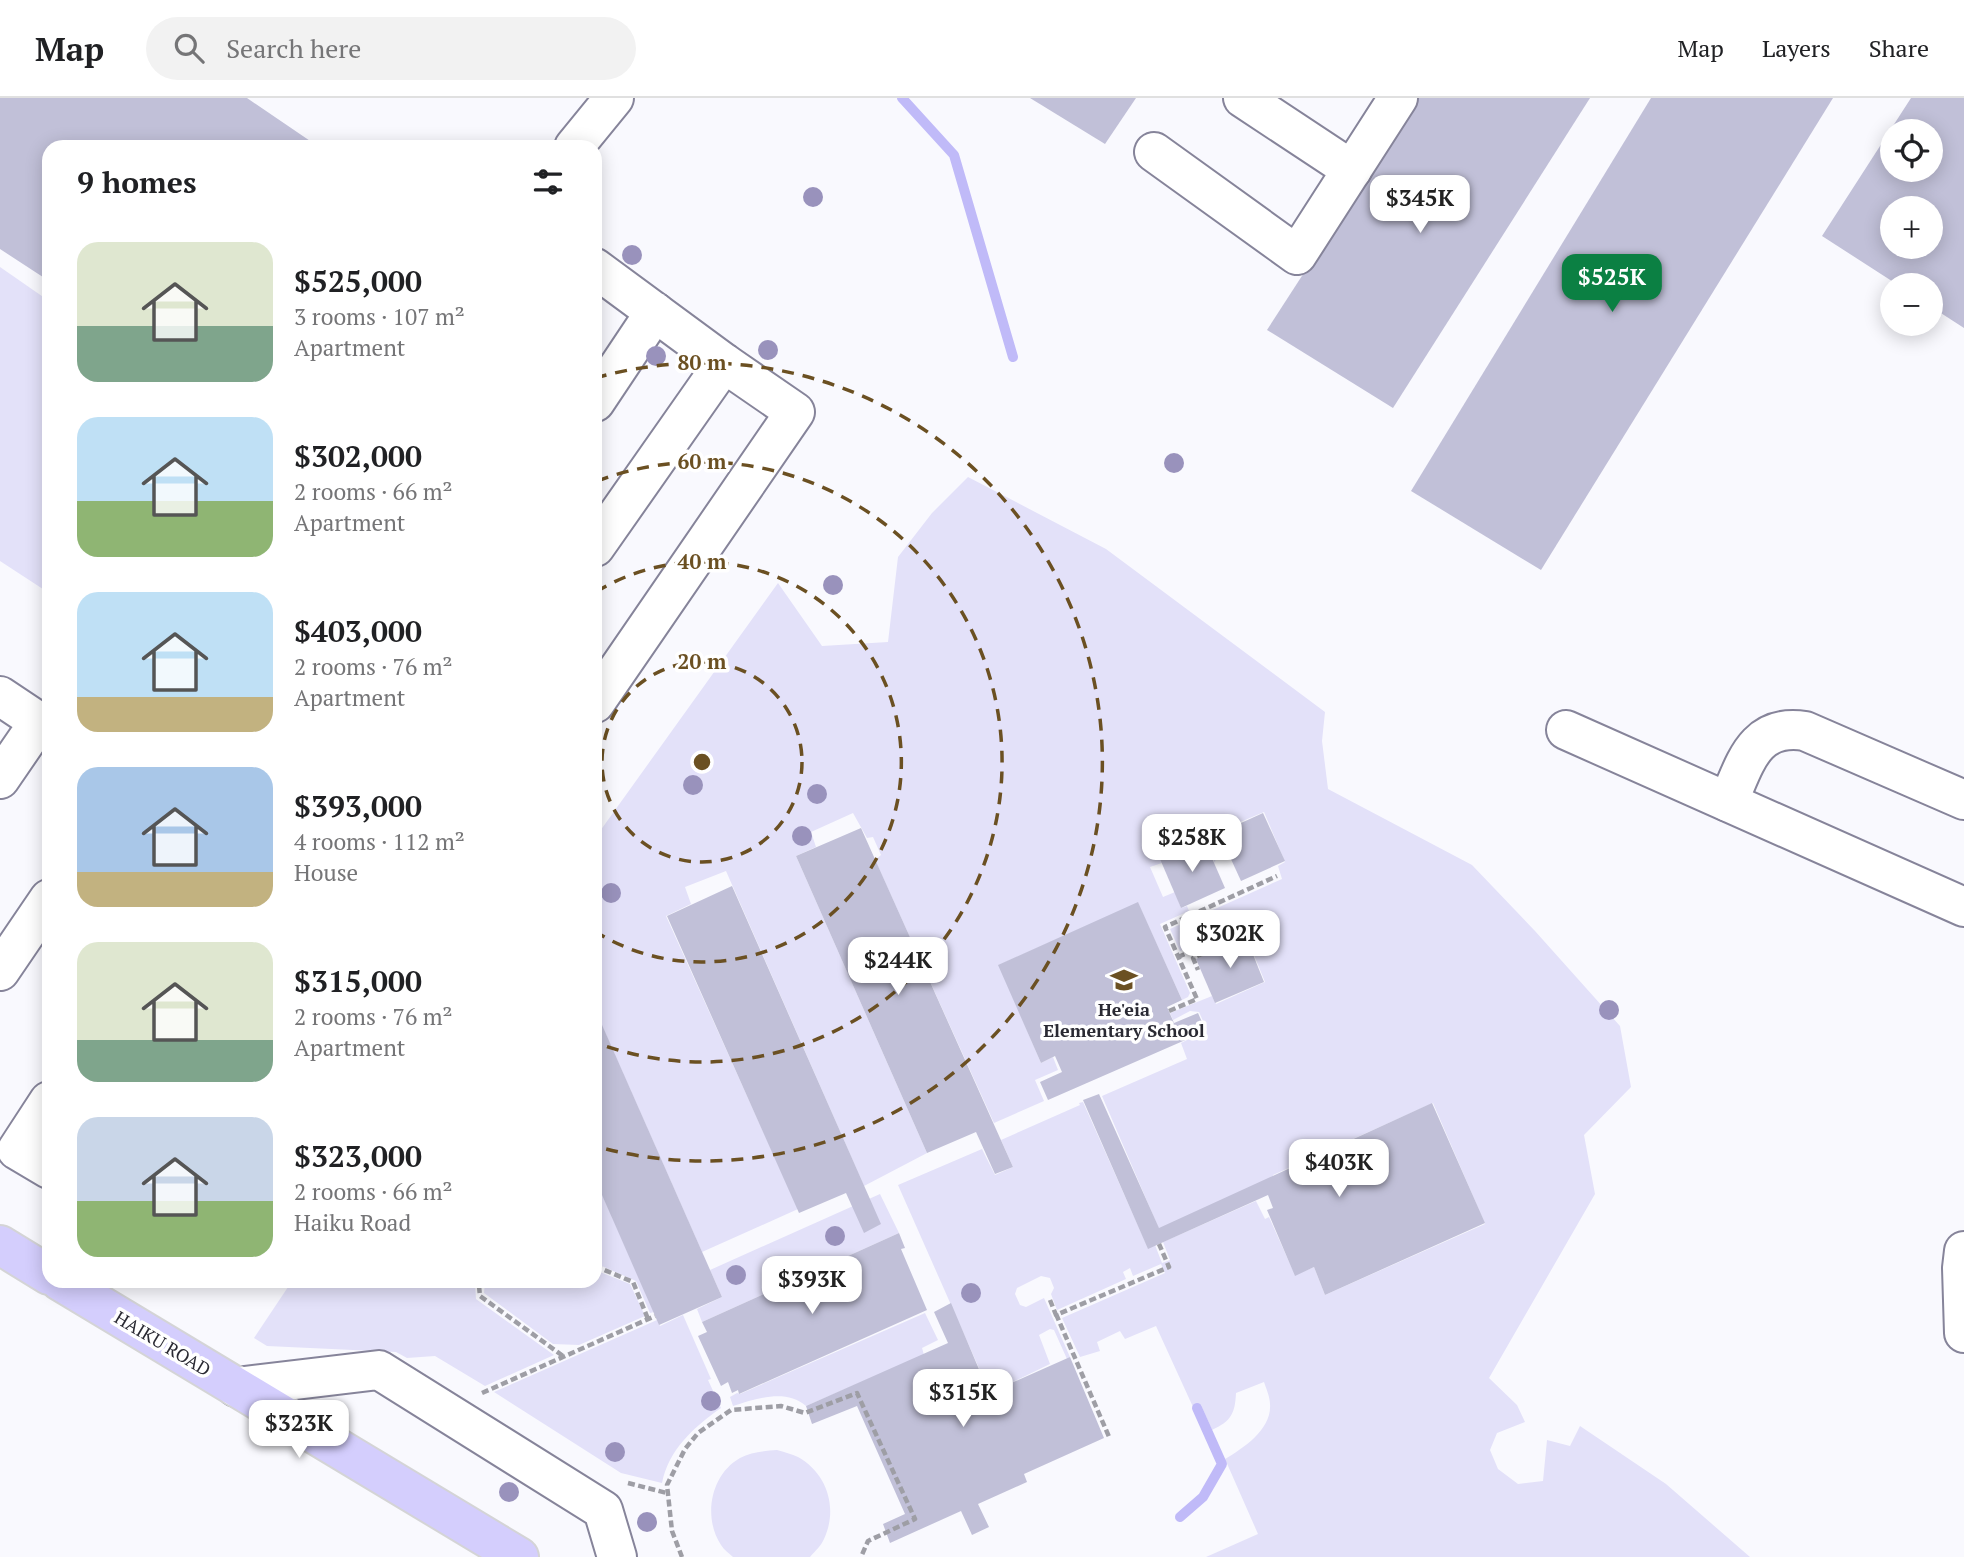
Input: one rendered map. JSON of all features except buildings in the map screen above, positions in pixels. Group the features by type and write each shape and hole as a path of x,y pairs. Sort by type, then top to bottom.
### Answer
{"main road":[{"path":"0,1245 42,1271"},
{"name":"HAIKU ROAD","path":"72,1288 519,1557"}],"street":[{"path":"581,140 614,98"},
{"path":"1243,98 1352,170"},
{"path":"1154,152 1297,256 1393,100"},
{"path":"602,273 794,412 602,693"},
{"path":"602,391 654,312"},
{"path":"602,537 724,363"},
{"path":"0,696 39,722 37,750 0,779"},
{"path":"1728,802 1757,744 1764,737 1784,729 1805,731 1964,800"},
{"path":"1566,730 1964,907"},
{"path":"0,971 42,909"},
{"path":"42,1112 17,1150 42,1165"},
{"path":"1964,1251 1964,1333"},
{"path":"236,1387 379,1370 603,1510 617,1557"}],"path":[{"path":"1169,1011 1197,999 1165,927 1277,876"},
{"path":"1178,957 1215,941 1218,947 1194,958 1198,970"},
{"path":"1056,1315 1169,1267 1159,1244"},
{"path":"602,1269 633,1282 648,1319"},
{"path":"479,1288 480,1296 564,1356"},
{"path":"1050,1300 1110,1439"},
{"path":"478,1395 655,1316"},
{"path":"682,1557 672,1531 667,1485 685,1449 698,1433 731,1409 781,1406 805,1413 858,1393 915,1518 868,1541 861,1557"}],"shaded area":[{"path":"0,267 42,296 42,588 0,561"},
{"path":"968,477 1106,549 1325,712 1322,741 1328,789 1472,865 1620,1026 1631,1087 1584,1135 1595,1194 1489,1378 1517,1405 1525,1422 1497,1433 1490,1450 1498,1469 1518,1484 1543,1481 1547,1440 1570,1446 1580,1426 1666,1484 1750,1557 1206,1557 1258,1534 1225,1459 1255,1437 1266,1422 1270,1404 1264,1382 1236,1393 1231,1416 1212,1430 1201,1405 1193,1407 1156,1326 1125,1339 1120,1331 1097,1342 1100,1351 1080,1357 1062,1318 1165,1273 1161,1264 1133,1276 1130,1268 1123,1272 1126,1279 1057,1310 1051,1294 1054,1288 1050,1278 1041,1276 1017,1288 1015,1294 1020,1305 1026,1307 1044,1298 1070,1357 1067,1359 1054,1330 1050,1329 1039,1335 1050,1364 990,1393 898,1185 982,1149 995,1175 1013,1167 1001,1140 1080,1105 1079,1103 1083,1102 1148,1248 1155,1245 1162,1263 1170,1260 1163,1242 1256,1201 1265,1219 1269,1217 1295,1275 1314,1267 1325,1295 1485,1224 1433,1103 1159,1229 1102,1096 1187,1059 1181,1043 1207,1030 1199,1012 1190,1011 1173,1020 1170,1013 1212,996 1216,1004 1265,982 1247,938 1225,948 1217,936 1180,951 1170,929 1282,879 1278,866 1285,862 1264,812 1219,831 1215,863 1203,839 1161,858 1162,863 1150,867 1163,897 1175,892 1181,908 1187,906 1189,911 1160,924 1190,993 1188,997 1182,1000 1138,903 999,965 1041,1063 1053,1057 1058,1070 1035,1080 1044,1101 994,1123 875,860 881,855 873,837 867,838 853,813 811,832 816,847 796,856 927,1153 864,1186 726,871 685,887 691,904 666,916 798,1209 702,1252 602,1026 602,828 778,583 822,646 888,642 898,557 932,513"},
{"path":"602,1194 654,1312 650,1313 636,1281 602,1266"},
{"path":"880,1194 899,1233 702,1322 697,1309 722,1297 710,1270"},
{"path":"602,1273 630,1284 645,1316 579,1345 553,1344 484,1293 484,1288 602,1288"},
{"path":"287,1288 475,1288 476,1299 554,1355 485,1386 435,1356 407,1358 396,1352 267,1346 254,1338"},
{"path":"925,1313 938,1340 922,1348 924,1355 806,1406 789,1397 780,1396 760,1398 733,1406 730,1397 737,1393"},
{"path":"683,1315 721,1408 684,1440 670,1460 662,1483 621,1473 494,1392 657,1320 660,1326"},
{"path":"777,1450 796,1456 808,1464 823,1483 830,1504 824,1539 810,1557 733,1557 721,1545 712,1522 712,1498 716,1486 722,1475 740,1458 753,1453"}],"waterway":[{"path":"902,98 954,155 1013,357"},
{"path":"1180,1517 1203,1497 1222,1464 1197,1408"}],"place":[{"name":"He'eia Elementary School","path":"1124,980"}]}
